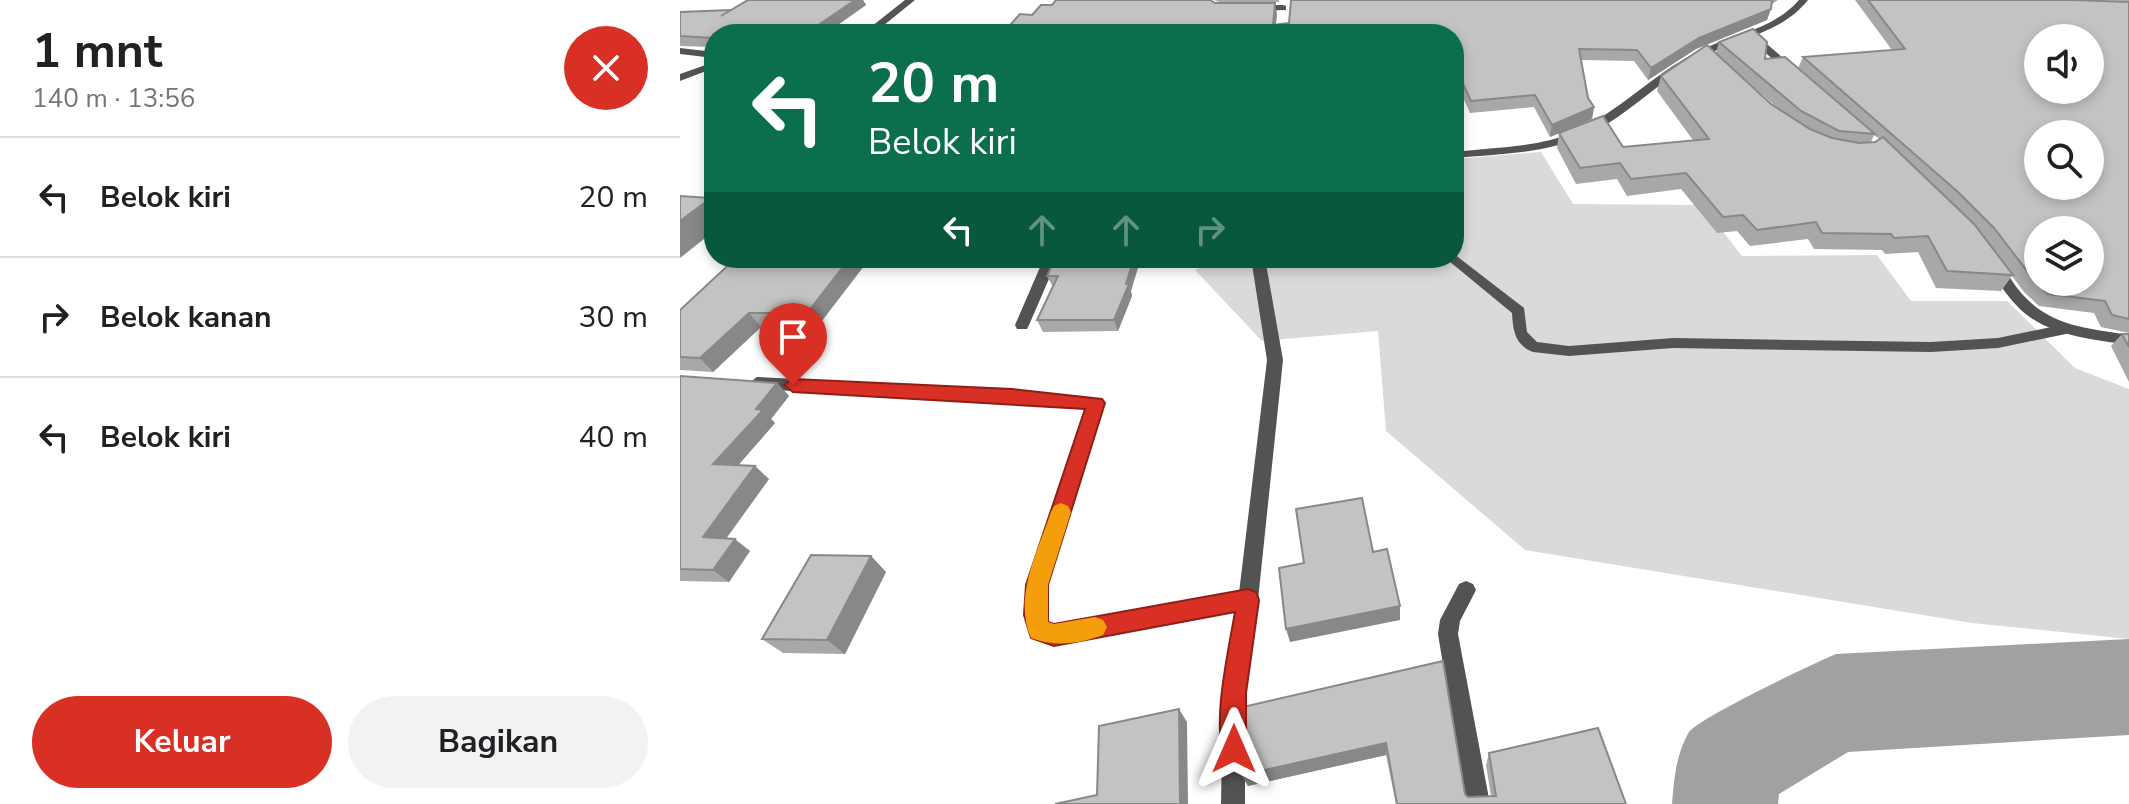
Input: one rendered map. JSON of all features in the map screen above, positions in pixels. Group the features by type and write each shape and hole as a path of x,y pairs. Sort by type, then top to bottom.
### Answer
{"street":[{"path":"880,24 911,0"},
{"path":"1464,154 1531,147 1586,132 1704,52 1782,19 1804,0"},
{"path":"1243,8 1285,4 1283,21"},
{"path":"1751,34 1807,84"},
{"path":"680,51 704,54"},
{"path":"1704,52 1716,63"},
{"path":"680,78 704,69"},
{"path":"1989,258 2022,303 2047,322 2066,329 2129,340"},
{"path":"1464,266 1519,311 1520,333 1533,347 1569,351 1673,343 1931,347 1998,343 2066,329"},
{"path":"1022,325 1047,268"},
{"path":"1233,804 1234,693 1248,600 1275,360 1260,268"},
{"path":"746,383 1096,403 1037,585 1035,615 1039,630 1054,635 1248,600"},
{"path":"1466,590 1450,620 1448,634 1478,804"}],"shaded area":[{"path":"1541,152 1573,204 1702,205 1742,256 1877,255 1911,301 2007,301 2075,368 2129,389 2129,639 1972,623 1525,550 1386,431 1378,331 1262,341 1195,270 1464,268 1464,158"}],"building":[{"path":"748,0 855,0 820,24 704,24 704,37 680,36 680,12 731,10 721,16"},
{"path":"1056,0 1275,3 1273,24 1011,24 1020,14 1032,15 1041,5 1052,5"},
{"path":"1291,0 1772,0 1771,9 1699,38 1651,68 1637,50 1579,49 1588,98 1594,107 1552,125 1535,95 1471,101 1464,86 1464,24 1281,24 1289,23"},
{"path":"1868,0 2129,2 2129,319 2112,315 2105,301 2064,296 2104,296 2104,216 2024,216 2024,267 1994,228 1958,192 1803,57 1905,49"},
{"path":"1753,29 1767,42 1765,59 1785,57 1875,134 1839,131 1801,111 1719,42"},
{"path":"1707,45 1771,104 1810,129 1832,138 1859,143 1875,142 1883,137 1974,224 2013,275 1947,271 1928,236 1894,238 1891,234 1822,233 1816,222 1757,230 1743,215 1723,217 1686,173 1631,179 1620,163 1580,168 1559,133 1603,116 1623,147 1709,139 1661,76"},
{"path":"680,196 704,198 704,203 680,221"},
{"path":"725,268 842,268 807,313 749,313 700,358 680,357 680,310"},
{"path":"1051,268 1131,268 1126,284 1129,284 1114,320 1037,320 1058,276 1047,276"},
{"path":"2122,334 2129,334 2129,347"},
{"path":"680,376 777,383 756,409 763,410 713,464 755,466 703,537 735,539 713,570 680,569"},
{"path":"1362,498 1373,552 1387,549 1400,606 1286,629 1279,568 1304,563 1296,509"},
{"path":"811,555 871,556 827,640 762,639"},
{"path":"1443,661 1465,794 1468,797 1496,796 1489,753 1598,728 1626,804 1397,804 1386,743 1242,775 1243,707"},
{"path":"1179,709 1180,804 1055,804 1097,795 1099,726"}],"waterway":[{"path":"1725,804 1727,766 1836,703 2129,687"}],"slow traffic":[{"path":"1061,512 1037,585 1035,615 1039,630 1054,635 1095,627"}],"route":[{"path":"793,385 1096,403 1037,585 1035,615 1039,630 1054,635 1248,600 1234,693 1234,749"}]}
